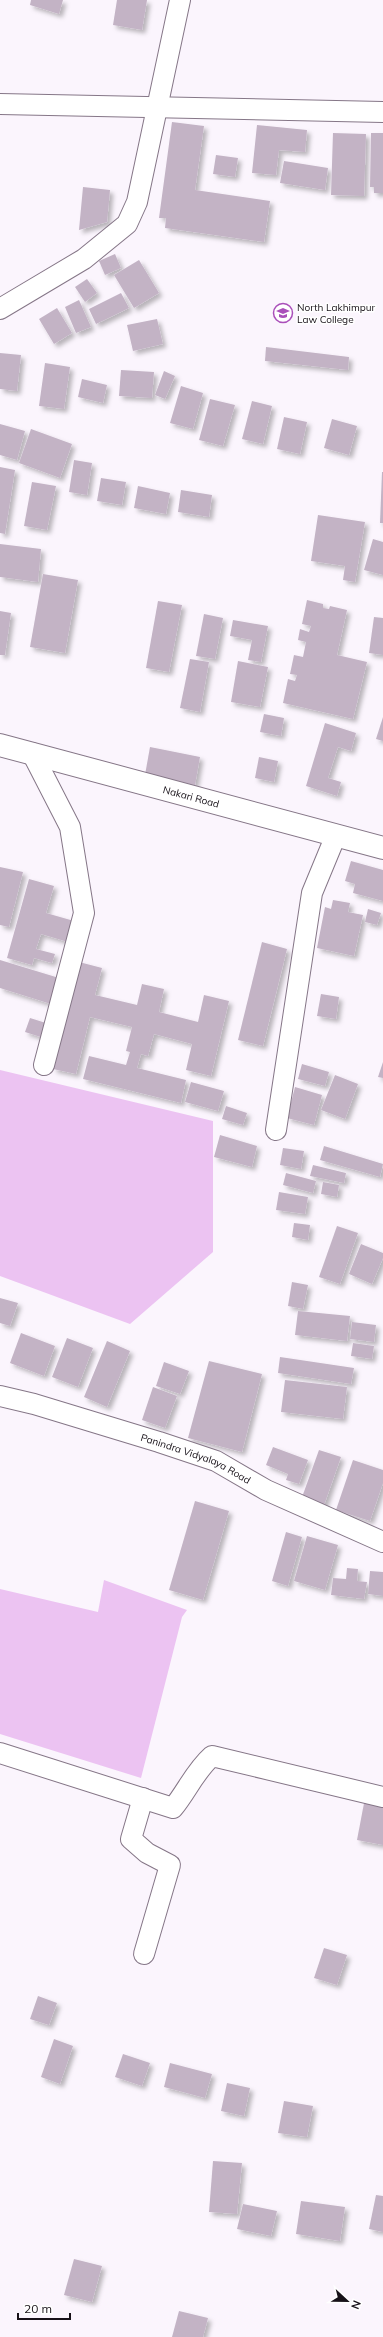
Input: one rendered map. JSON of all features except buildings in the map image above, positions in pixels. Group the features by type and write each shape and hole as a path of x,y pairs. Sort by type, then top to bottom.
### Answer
{"street":[{"path":"0,309 84,259 127,224 137,202 159,108 180,0"},
{"path":"0,104 383,112"},
{"name":"Nakari Road","path":"0,745 383,848"},
{"path":"32,753 70,827 84,913 44,1065"},
{"path":"276,1130 312,893 336,835"},
{"name":"Panindra Vidyalaya Road","path":"0,1396 93,1422 216,1461 266,1490 383,1542"},
{"path":"0,1753 173,1808 182,1797 200,1767 212,1756 383,1796"},
{"path":"143,1798 131,1839 147,1853 170,1864 144,1954"}],"shaded area":[{"path":"0,1070 213,1121 213,1252 130,1324 0,1276"},
{"path":"104,1580 187,1610 182,1617 141,1778 0,1734 0,1589 98,1612"}],"place":[{"name":"North Lakhimpur Law College","path":"283,313"}]}
